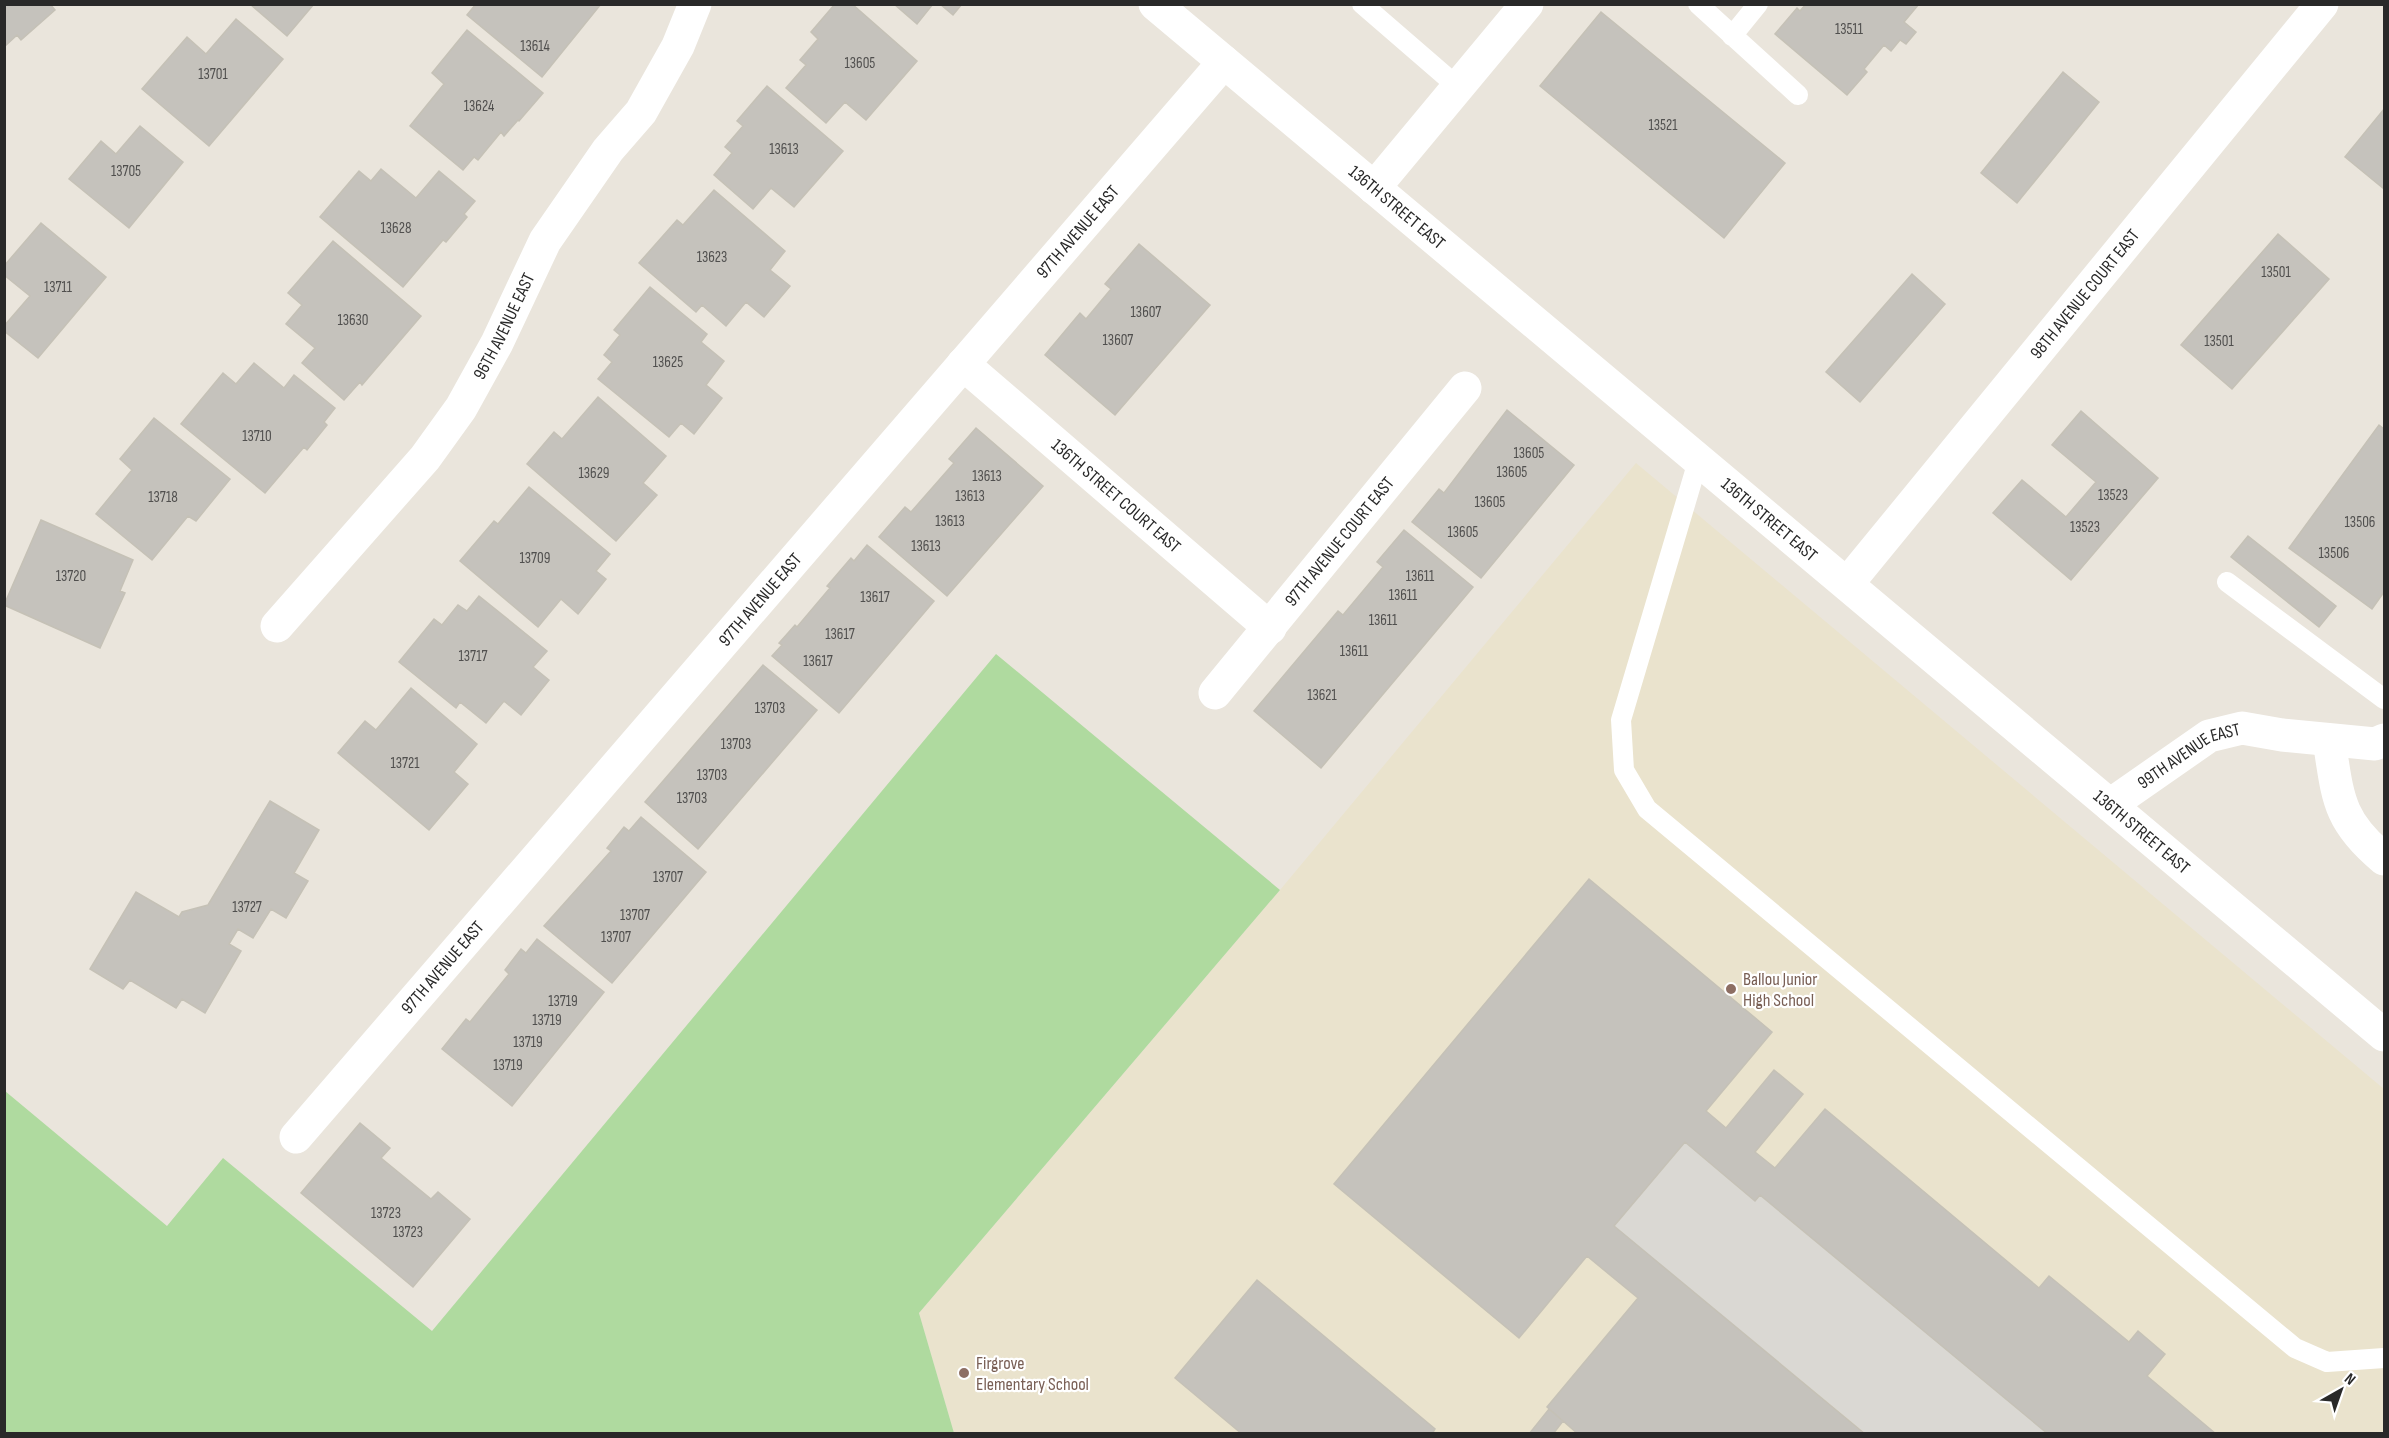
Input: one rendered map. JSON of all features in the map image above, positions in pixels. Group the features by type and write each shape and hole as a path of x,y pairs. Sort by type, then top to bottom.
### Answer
{"street":[{"name":"96TH AVENUE EAST","path":"277,626 412,474 461,408 497,343 545,241 601,159 640,112 678,45 696,4"},
{"name":"136TH STREET EAST","path":"1155,4 2385,1035"},
{"path":"1374,188 1527,4"},
{"name":"98TH AVENUE COURT EAST","path":"1847,584 2322,4"},
{"name":"97TH AVENUE EAST","path":"296,1137 1224,62"},
{"name":"136TH STREET COURT EAST","path":"963,364 1270,628"},
{"name":"97TH AVENUE COURT EAST","path":"1215,693 1465,388"},
{"name":"99TH AVENUE EAST","path":"2110,805 2209,736 2242,728 2375,744 2385,740"},
{"path":"2329,740 2339,799 2348,822 2362,841 2385,858"}],"lane":[{"path":"1362,4 1458,87"},
{"path":"1698,4 1798,95"},
{"path":"1732,36 1758,4"},
{"path":"1698,461 1621,720 1624,770 1647,809 2295,1348 2327,1362 2385,1359"},
{"path":"2227,582 2385,699"}],"shaded area":[{"name":"Ballou Junior High School","path":"1636,463 2384,1089 2384,1433 954,1433 919,1313 1280,890"},
{"path":"1685,1142 1755,1201 1760,1195 2048,1433 1865,1433 1614,1226"}],"green space":[{"path":"996,654 1280,890 919,1313 954,1433 5,1433 5,1091 167,1226 223,1158 432,1331"}],"building":[{"path":"4,4 50,4 55,10 21,40 17,35 4,47"},
{"path":"250,4 314,4 287,36"},
{"path":"476,4 601,4 542,77 467,15"},
{"path":"835,4 852,4 917,61 866,120 845,102 826,123 786,88 806,65 800,60 818,39 811,32"},
{"path":"894,4 933,4 917,24"},
{"path":"940,4 962,4 953,15"},
{"path":"1806,4 1919,4 1904,22 1916,32 1906,44 1900,40 1891,51 1884,45 1864,69 1867,72 1847,95 1775,34 1797,8 1800,11"},
{"path":"1601,12 1785,163 1724,238 1540,86"},
{"path":"236,19 283,59 209,146 142,89 187,37 206,54"},
{"path":"467,30 543,93 504,136 501,132 478,160 474,157 463,170 410,126 444,84 432,73"},
{"path":"2063,72 2099,102 2017,203 1981,173"},
{"path":"767,86 843,151 794,207 771,188 753,209 714,175 732,153 725,147 743,126 737,121"},
{"path":"2384,109 2384,189 2345,157"},
{"path":"140,126 183,162 129,228 69,179 101,141 116,154"},
{"path":"381,169 416,198 439,171 475,201 464,214 467,217 446,242 443,240 403,287 320,217 359,171 371,181"},
{"path":"714,190 785,251 770,270 790,286 764,317 746,302 726,326 702,305 696,312 639,263 677,220 683,225"},
{"path":"41,223 106,277 38,358 4,331 4,326 30,296 4,275 4,266"},
{"path":"2278,234 2329,279 2232,389 2181,345"},
{"path":"333,241 421,316 362,385 360,382 344,400 302,363 315,348 286,324 302,305 288,293"},
{"path":"1139,244 1210,305 1115,415 1045,355 1080,313 1086,319 1111,289 1105,284"},
{"path":"1912,274 1945,304 1860,402 1826,372"},
{"path":"650,287 707,334 701,342 724,361 706,385 722,398 694,434 681,423 669,437 598,379 612,362 604,355 620,335 614,330"},
{"path":"254,363 284,388 294,375 335,408 324,422 327,425 307,450 304,447 265,493 181,424 223,373 236,384"},
{"path":"598,397 666,456 643,483 657,495 616,541 527,464 554,432 562,439"},
{"path":"1507,410 1574,465 1481,578 1412,522 1439,489 1444,493"},
{"path":"2081,411 2158,478 2071,580 1993,513 2022,480 2066,517 2096,482 2052,445"},
{"path":"154,418 230,479 196,521 188,516 152,560 96,514 132,470 120,459"},
{"path":"2379,425 2384,429 2384,592 2372,609 2289,548"},
{"path":"976,428 1043,486 947,596 879,537 905,507 911,512 954,463 949,459"},
{"path":"529,487 610,554 596,571 606,579 578,614 561,599 538,627 460,561 494,521 498,524"},
{"path":"41,520 133,560 120,591 125,593 100,648 4,605"},
{"path":"1404,530 1473,587 1321,768 1254,711 1338,611 1343,615 1383,567 1377,562"},
{"path":"2248,536 2336,606 2319,627 2231,557"},
{"path":"867,545 934,601 839,713 772,656 782,645 779,643 795,625 797,627 830,588 827,586 851,558 854,561"},
{"path":"479,596 547,651 533,667 549,680 521,715 504,701 486,723 460,702 456,708 399,662 434,619 442,625 458,605 467,611"},
{"path":"763,665 817,710 698,849 645,802"},
{"path":"411,688 477,744 454,772 468,784 429,830 338,753 365,721 376,730"},
{"path":"270,801 319,830 294,873 308,881 286,918 271,909 253,938 238,929 229,944 241,951 205,1013 182,999 176,1008 130,980 123,989 90,969 136,892 179,917 182,912 208,905"},
{"path":"641,817 706,872 612,983 544,926 611,851 607,848 624,827 629,831"},
{"path":"1589,879 1772,1032 1706,1111 1726,1128 1774,1070 1803,1094 1755,1152 1775,1168 1825,1109 2039,1288 2049,1276 2129,1342 2138,1331 2165,1354 2147,1376 2216,1434 2048,1434 1760,1195 1755,1201 1685,1142 1614,1226 1865,1434 1578,1434 1547,1407 1638,1298 1587,1256 1519,1338 1334,1184"},
{"path":"537,939 604,992 512,1106 442,1049 466,1019 470,1022 509,974 505,970 521,949 526,953"},
{"path":"360,1123 390,1148 381,1158 431,1199 438,1192 470,1219 413,1287 301,1193"},
{"path":"1257,1280 1435,1429 1432,1434 1242,1434 1175,1378"},
{"path":"1549,1409 1563,1421 1553,1434 1529,1434"}],"place":[{"name":"Ballou Junior High School","path":"1731,989"},
{"name":"Firgrove Elementary School","path":"964,1373"}]}
